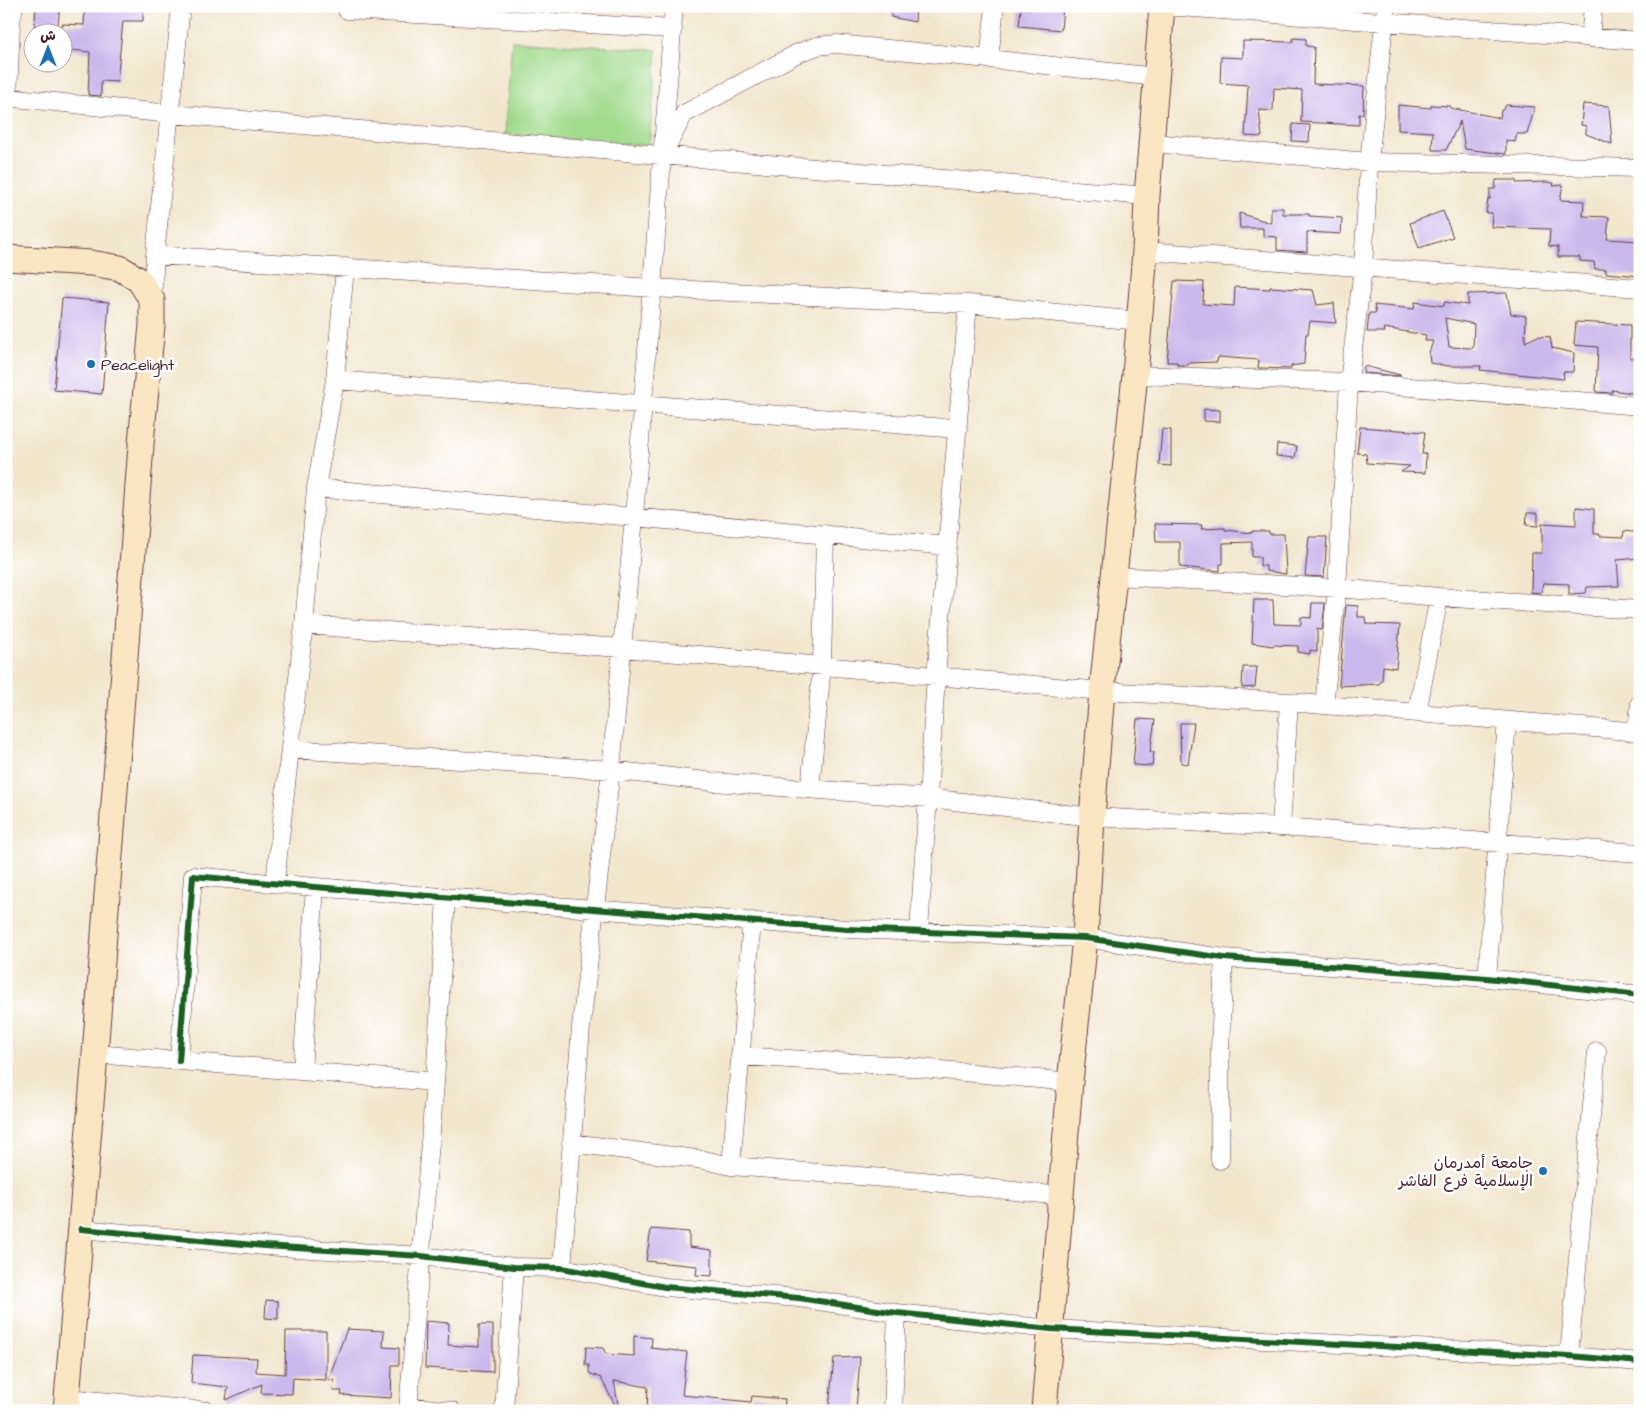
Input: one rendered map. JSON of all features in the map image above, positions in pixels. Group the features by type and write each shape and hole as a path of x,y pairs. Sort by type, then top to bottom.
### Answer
{"street":[{"path":"181,6 171,114 154,254 152,326 142,432 95,1054 66,1404 208,1411"},
{"path":"347,6 347,10 673,29"},
{"path":"562,1268 581,1027 611,770 634,517 674,6"},
{"path":"989,59 995,6"},
{"path":"1590,38 1593,6"},
{"path":"1044,1411 1070,1082 1085,938 1102,691 1139,321 1157,77 1171,7 1385,15 1590,38 1640,41"},
{"path":"1324,706 1337,588 1349,382 1363,268 1369,162 1385,15"},
{"path":"10,16 7,97 171,114 1147,196"},
{"path":"663,155 684,114 798,53 817,46 837,44 1157,77"},
{"path":"1152,143 1369,162 1640,168"},
{"path":"1145,251 1640,288"},
{"path":"154,254 652,288 968,304 1139,321"},
{"path":"6,258 91,263 120,268 139,280 152,300"},
{"path":"275,882 304,625 316,488 335,380 345,267"},
{"path":"919,931 936,676 968,304"},
{"path":"1134,375 1349,382 1640,406"},
{"path":"335,380 958,429"},
{"path":"316,488 948,546"},
{"path":"810,790 822,666 826,534"},
{"path":"1114,576 1337,588 1439,597 1640,610"},
{"path":"1417,713 1439,597"},
{"path":"304,625 621,648 1102,691 1289,702 1639,732 1640,703"},
{"path":"1281,827 1289,702"},
{"path":"1487,978 1508,721"},
{"path":"290,749 611,770 714,782 928,798 1092,817 1281,827 1640,853"},
{"path":"178,1061 193,876 846,929 1085,938 1224,958 1487,978 1640,995"},
{"path":"302,1072 314,887"},
{"path":"446,898 434,1082 408,1409 452,1411"},
{"path":"731,1166 752,921"},
{"path":"1220,1160 1220,1050 1224,958"},
{"path":"1569,1356 1597,1051"},
{"path":"95,1054 434,1082"},
{"path":"740,1056 888,1065 1070,1082"},
{"path":"571,1143 704,1160 731,1166 923,1181 1061,1196"},
{"path":"81,1229 265,1246 421,1256 514,1267 562,1268 665,1287 799,1298 897,1313 1051,1329 1569,1356 1640,1362"},
{"path":"504,1411 514,1267"},
{"path":"893,1411 897,1313"}],"green space":[{"path":"512,41 657,50 649,146 505,134"}],"building":[{"path":"36,6 60,6 58,22 35,22"},
{"path":"85,6 143,7 143,21 123,21 117,82 101,81 101,96 88,95 90,52 72,50 72,24 84,25"},
{"path":"892,6 916,6 915,22 891,17"},
{"path":"1033,6 1063,6 1061,30 1019,26 1021,8 1033,9"},
{"path":"1293,38 1306,39 1306,46 1314,47 1313,84 1364,86 1363,114 1359,114 1359,125 1301,122 1302,90 1274,88 1273,111 1259,110 1262,137 1245,136 1248,85 1220,83 1221,57 1243,58 1243,41 1293,42"},
{"path":"1583,104 1609,106 1612,144 1586,134 1586,126 1581,125"},
{"path":"1398,105 1431,108 1431,105 1450,106 1450,108 1500,118 1501,110 1506,105 1535,107 1527,134 1517,134 1515,142 1506,140 1506,154 1465,149 1460,121 1446,150 1432,150 1433,132 1398,130"},
{"path":"1293,124 1310,125 1309,142 1292,141"},
{"path":"1496,180 1516,180 1516,183 1546,182 1554,183 1553,186 1563,185 1560,200 1584,201 1583,216 1609,217 1607,239 1640,241 1640,276 1606,273 1606,269 1595,269 1594,262 1580,261 1580,257 1558,257 1558,247 1549,246 1550,229 1491,227 1492,213 1486,213 1488,199 1490,199 1490,189 1495,189"},
{"path":"1271,208 1283,208 1283,214 1309,214 1309,216 1342,218 1341,234 1307,232 1307,252 1277,250 1277,237 1263,236 1263,228 1240,228 1239,213 1271,223"},
{"path":"1443,211 1453,237 1419,248 1410,223"},
{"path":"1174,281 1204,282 1203,304 1234,306 1235,287 1313,290 1317,305 1334,303 1336,323 1310,321 1308,334 1306,334 1304,364 1291,366 1291,369 1258,368 1259,360 1218,357 1217,362 1177,365 1177,362 1167,362"},
{"path":"1507,293 1511,314 1526,316 1525,342 1538,336 1550,337 1552,348 1574,353 1573,372 1563,372 1564,379 1480,370 1481,366 1448,366 1430,363 1429,353 1433,341 1425,341 1426,335 1384,328 1385,332 1367,332 1369,313 1376,313 1374,305 1414,309 1415,302 1444,306 1444,302 1468,305 1468,294","holes":["1445,318 1474,324 1473,348 1449,347"]},
{"path":"62,298 109,302 102,394 54,390"},
{"path":"1576,322 1630,325 1630,358 1635,358 1638,394 1612,390 1612,393 1596,392 1598,347 1574,345"},
{"path":"1364,366 1401,375 1401,376 1363,373"},
{"path":"1204,409 1220,410 1220,422 1204,421"},
{"path":"1360,427 1425,432 1422,454 1426,454 1425,473 1401,472 1410,466 1367,463 1366,454 1357,453"},
{"path":"1162,429 1171,430 1171,466 1159,465"},
{"path":"1277,444 1297,446 1295,458 1276,456"},
{"path":"1576,507 1594,509 1594,534 1623,537 1624,531 1640,533 1640,558 1617,560 1619,586 1587,587 1586,593 1569,594 1569,584 1543,583 1541,593 1531,592 1532,553 1542,553 1542,523 1576,525"},
{"path":"1527,513 1538,513 1538,526 1526,525"},
{"path":"1155,524 1202,525 1201,529 1225,528 1225,530 1252,533 1252,531 1269,531 1269,534 1284,534 1286,574 1266,571 1266,566 1260,566 1260,557 1252,557 1252,542 1223,543 1223,564 1220,564 1220,571 1180,567 1180,542 1156,542"},
{"path":"1309,537 1327,537 1324,577 1305,576"},
{"path":"1254,600 1273,600 1274,624 1301,625 1301,617 1311,618 1312,603 1325,603 1322,630 1317,629 1317,652 1310,650 1310,654 1298,652 1298,646 1273,646 1252,643"},
{"path":"1346,605 1358,606 1358,617 1365,617 1366,624 1400,625 1396,668 1383,666 1382,680 1379,684 1339,686"},
{"path":"1243,667 1257,667 1255,687 1242,688"},
{"path":"1137,719 1155,720 1150,752 1154,752 1152,766 1133,765"},
{"path":"1180,723 1194,723 1188,764 1181,763"},
{"path":"651,1229 689,1232 689,1247 712,1250 712,1276 696,1275 697,1266 646,1261"},
{"path":"266,1300 278,1301 278,1319 265,1318"},
{"path":"426,1321 449,1323 448,1345 479,1347 479,1325 493,1325 493,1372 425,1368"},
{"path":"347,1329 384,1331 383,1347 399,1348 399,1365 392,1365 391,1398 341,1395 342,1391 333,1391 334,1380 328,1380"},
{"path":"286,1331 326,1331 326,1380 293,1378 292,1394 261,1393 262,1384 226,1400 228,1387 191,1383 193,1355 257,1358 256,1372 285,1374"},
{"path":"634,1336 652,1338 651,1348 687,1352 682,1395 751,1402 752,1396 785,1399 784,1411 647,1411 648,1387 614,1381 618,1404 615,1405 601,1378 589,1373 589,1365 585,1365 586,1347 603,1348 606,1354 634,1356"},
{"path":"860,1357 856,1411 829,1407 834,1358"}],"cycle path":[{"path":"179,1061 193,876 847,929 1085,938 1224,958 1487,978 1640,995"},
{"path":"81,1229 265,1246 421,1256 514,1267 562,1268 665,1287 799,1298 897,1313 1051,1329 1569,1356 1640,1362"}],"place":[{"name":"Peacelight","path":"91,364"},
{"name":"جامعة أمدرمان الإسلامية فرع الفاشر","path":"1543,1171"}]}
